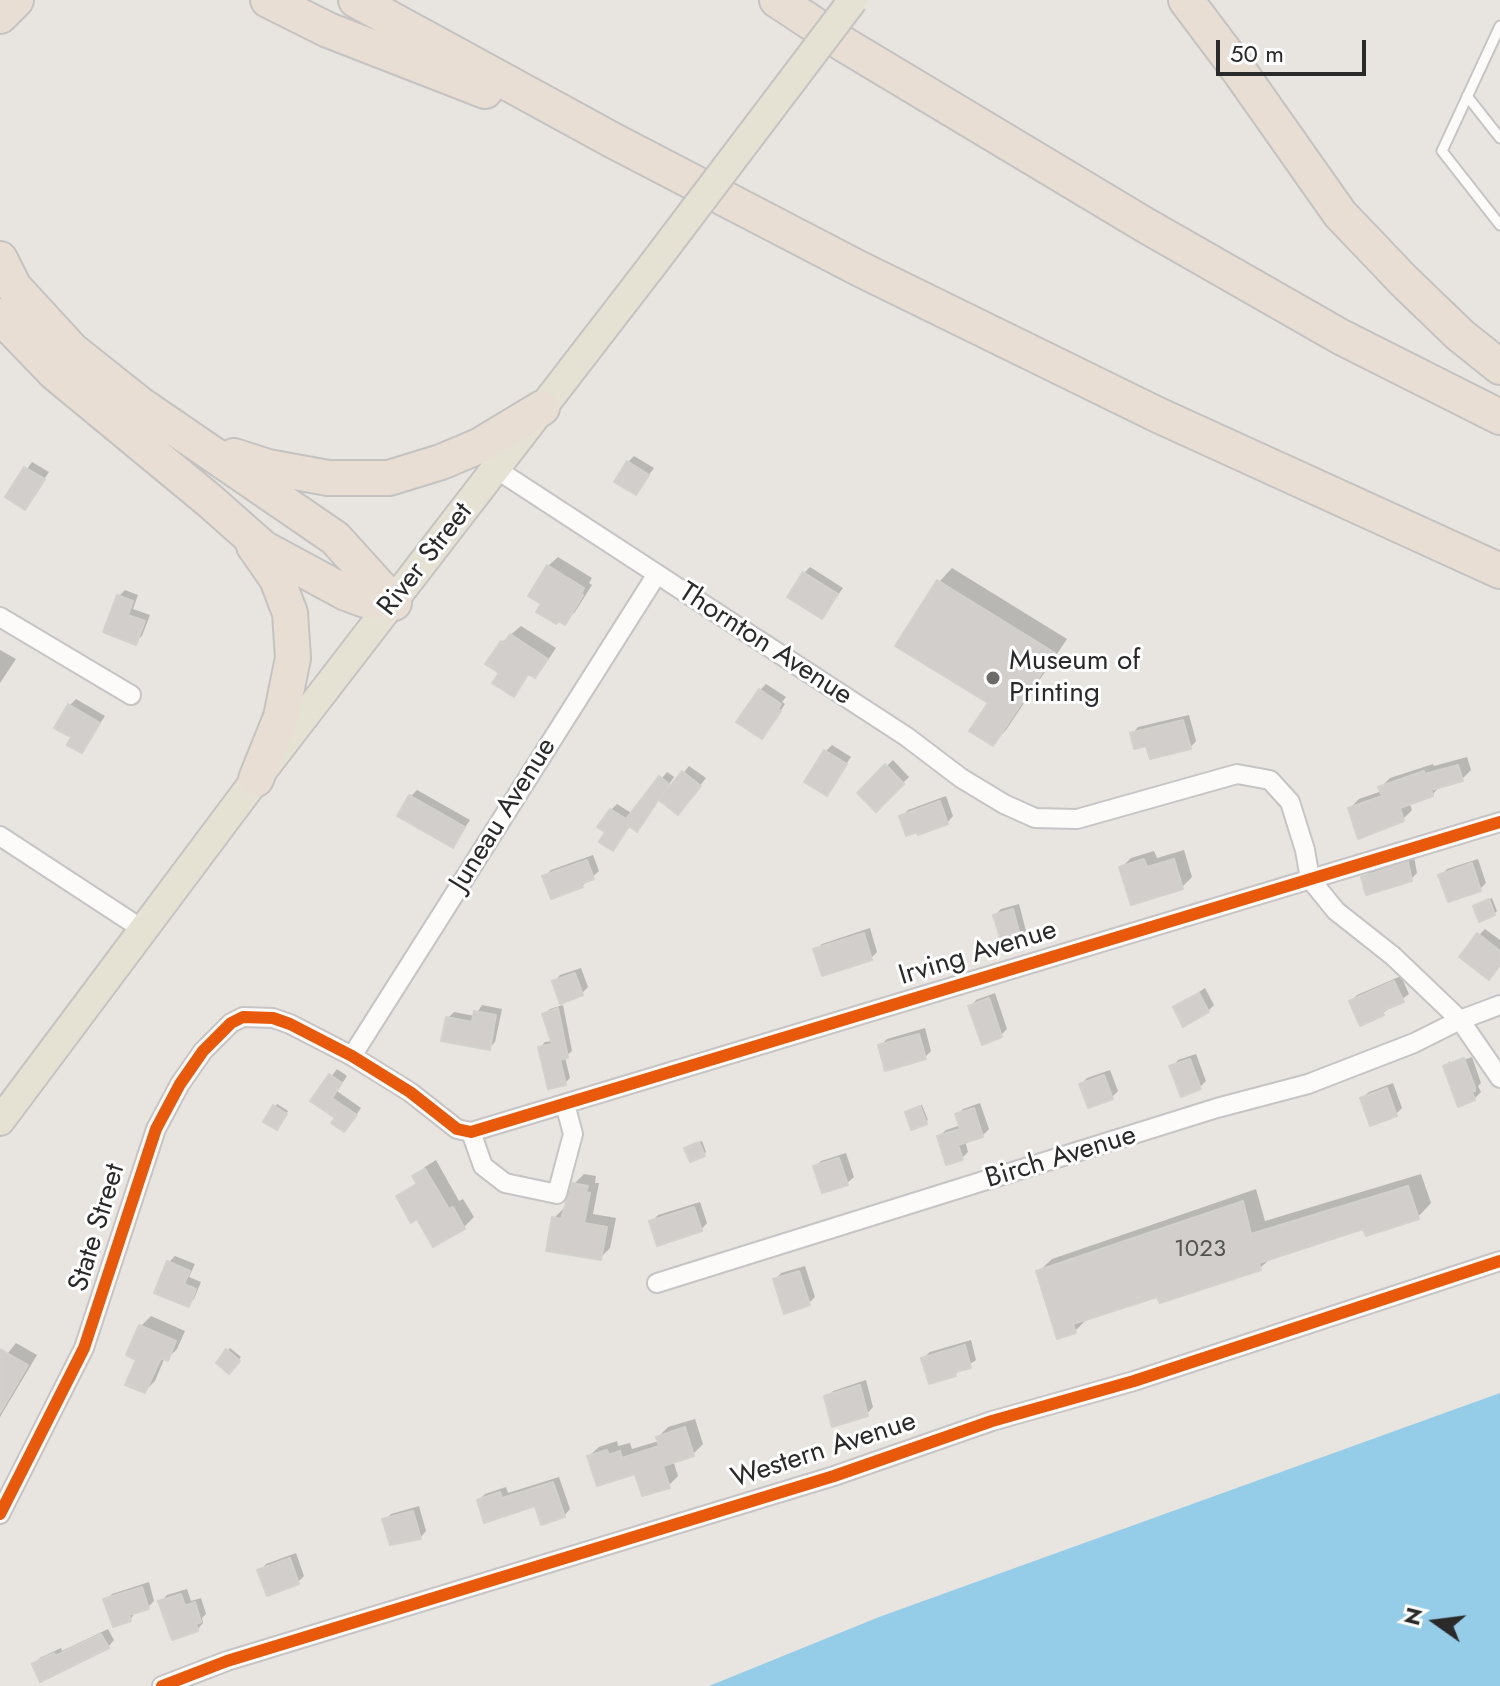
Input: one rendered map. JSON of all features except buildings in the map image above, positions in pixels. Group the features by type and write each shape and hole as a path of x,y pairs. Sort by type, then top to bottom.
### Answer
{"highway":[{"path":"0,16 16,0"},
{"path":"268,0 328,30 614,141"},
{"path":"356,0 614,141 860,269 1158,415 1500,571"},
{"path":"777,0 845,45 1145,225 1341,337 1500,417"},
{"path":"1186,0 1340,214 1448,324 1500,367"},
{"path":"0,259 14,287 72,350 141,405 335,538 394,603"},
{"path":"0,316 55,373 263,548 346,593 365,600 394,603"},
{"path":"203,445 268,467 328,478 389,478 479,446 542,408"},
{"path":"245,532 277,579 290,613 293,658 281,717 256,779"}],"main road":[{"name":"River Street","path":"0,1121 256,779 394,603 853,0"}],"street":[{"name":"Thornton Avenue","path":"496,469 907,737 961,778 1004,804 1035,818 1077,819 1237,774 1270,780 1290,802 1305,850 1310,879"},
{"name":"Juneau Avenue","path":"352,1056 657,574"},
{"path":"0,617 131,695"},
{"name":"Irving Avenue","path":"471,1132 1500,822"},
{"path":"0,836 142,929"},
{"path":"1310,879 1336,911 1393,956 1460,1020 1500,1078"},
{"name":"Birch Avenue","path":"657,1283 1217,1108 1308,1084 1414,1043 1460,1020 1500,1005"},
{"name":"State Street","path":"0,1514 84,1348 152,1138 180,1084 203,1051 231,1023 243,1017 257,1016 290,1024 352,1056 410,1092 457,1129 471,1132"},
{"path":"471,1132 483,1166 505,1183 557,1194 573,1134 565,1104"},
{"name":"Western Avenue","path":"162,1686 227,1661 834,1476 992,1421 1134,1381 1500,1261"}],"lane":[{"path":"1500,26 1442,151 1500,225"},
{"path":"1467,96 1500,138"}],"water":[{"path":"1500,1393 1500,1686 709,1686 879,1617"}],"cycle path":[{"path":"0,1514 84,1348 156,1129 180,1084 203,1051 231,1023 243,1017 273,1018 290,1024 352,1056 410,1092 457,1129 471,1132 1500,822"},
{"path":"162,1686 227,1661 834,1476 992,1421 1134,1381 1500,1261"}],"place":[{"name":"Museum of Printing","path":"993,678"}]}
